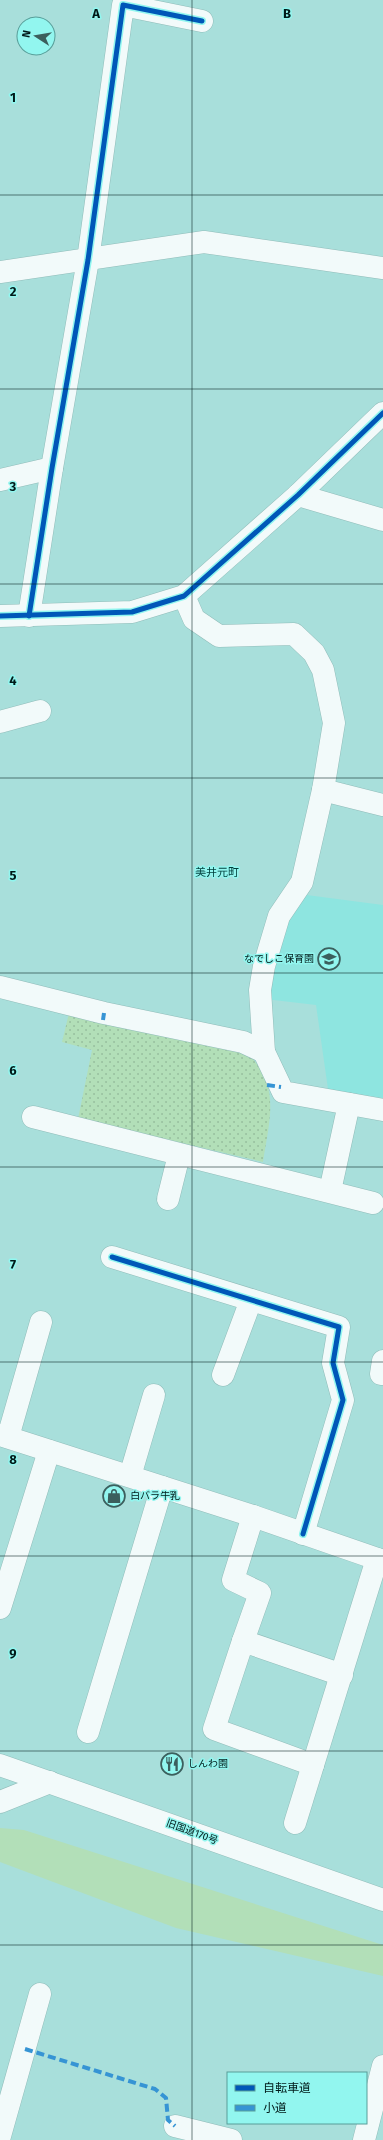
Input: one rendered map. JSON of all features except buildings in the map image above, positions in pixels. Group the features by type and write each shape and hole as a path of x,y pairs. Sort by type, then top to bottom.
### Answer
{"main road":[{"path":"29,616 52,468 88,260 123,6 202,21"},
{"path":"0,272 204,242 383,268"},
{"path":"0,616 132,612 184,596 298,495 383,413"},
{"path":"0,480 52,468"},
{"path":"298,495 383,520"},
{"path":"184,596 194,619 219,636 294,634 314,653 323,670 334,723 323,790 302,882 279,916 264,966 260,990 264,1052 283,1092 383,1110"},
{"path":"0,722 40,710"},
{"path":"323,790 383,805"},
{"path":"0,987 104,1013 243,1042 264,1052"},
{"path":"330,1191 349,1104"},
{"path":"33,1117 373,1203"},
{"path":"168,1199 179,1155"},
{"path":"112,1257 339,1327 333,1363 343,1400 304,1534"},
{"path":"223,1375 251,1300"},
{"path":"41,1322 4,1436 253,1516 380,1560 295,1823"},
{"path":"383,1361 381,1374 383,1374"},
{"path":"130,1476 154,1395"},
{"path":"0,1608 49,1451"},
{"path":"88,1732 162,1487"},
{"path":"253,1516 233,1580 260,1593 214,1729 313,1765"},
{"path":"243,1641 342,1676"},
{"name":"旧国道170号","path":"0,1765 383,1900"},
{"path":"0,1802 50,1782"},
{"path":"0,2136 40,1994"},
{"path":"364,2140 383,2066"},
{"path":"175,2126 221,2139"}],"shaded area":[{"name":"なでしこ保育園","path":"299,894 383,905 383,1098 328,1089 316,1005 265,999 283,919"}],"green space":[{"path":"69,1013 242,1048 255,1061 263,1074 268,1087 270,1115 263,1162 78,1119 92,1050 62,1042"},
{"path":"0,1828 24,1830 383,1945 383,1976 176,1928 0,1862"}],"marked path":[{"path":"103,1020 104,1013"},
{"path":"267,1085 281,1087"},
{"path":"25,2049 155,2089 166,2098 168,2120 175,2126"}],"cycle path":[{"path":"29,616 52,468 88,260 123,5 202,21"},
{"path":"0,616 132,612 184,596 298,495 383,413"},
{"path":"112,1257 339,1327 333,1363 343,1400 303,1534"}],"place":[{"name":"なでしこ保育園","path":"329,959"},
{"name":"白バラ牛乳","path":"114,1496"},
{"name":"しんわ園","path":"172,1764"}],"district":[{"name":"美井元町","path":"217,872"}]}
